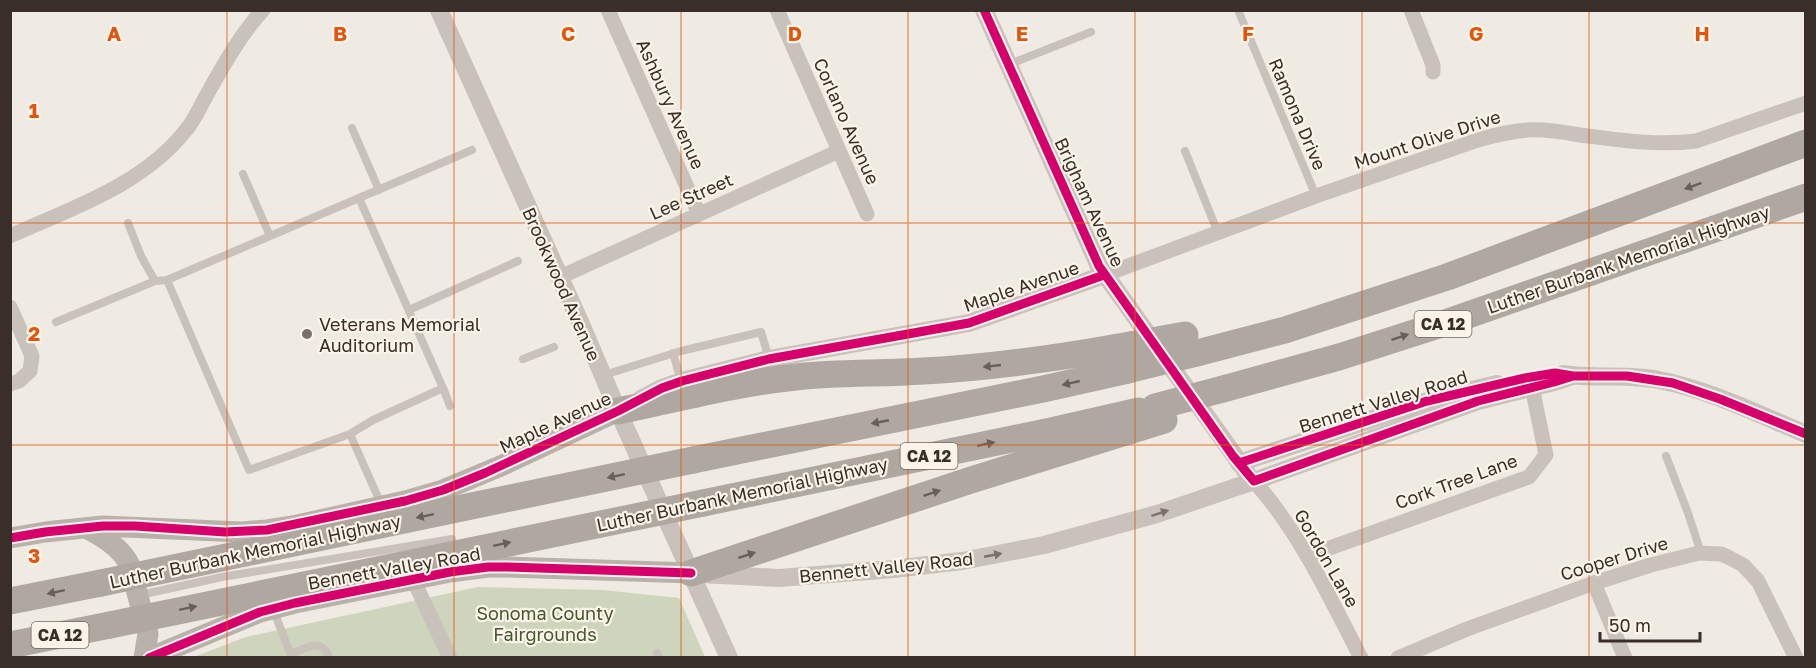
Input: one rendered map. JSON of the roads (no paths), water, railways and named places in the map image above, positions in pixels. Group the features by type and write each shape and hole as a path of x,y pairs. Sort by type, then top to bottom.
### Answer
{"highway":[{"name":"Luther Burbank Memorial Highway","path":"10,602 1043,389 1128,369 1191,344 1284,330 1436,280 1806,145"},
{"name":"Luther Burbank Memorial Highway","path":"10,645 1062,428 1160,414 1227,395 1448,322 1806,197"},
{"path":"618,411 725,387 774,379 982,367 1113,348 1191,344"},
{"path":"692,573 1160,414"}],"main road":[{"name":"Maple Avenue","path":"10,538 45,532 127,526 216,531 256,531 280,528 405,501 464,482 618,411"},
{"path":"86,528 113,545 127,561 153,656"},
{"name":"Bennett Valley Road","path":"153,656 266,610 450,572 488,567 692,573"}],"street":[{"path":"10,236 114,189 169,151 188,128 233,49 263,10"},
{"name":"Brookwood Avenue","path":"439,10 729,657"},
{"name":"Ashbury Avenue","path":"608,10 699,213"},
{"name":"Corlano Avenue","path":"777,10 867,213"},
{"name":"Brigham Avenue","path":"984,10 1094,258 1254,481"},
{"path":"1411,10 1433,65 1433,72"},
{"name":"Mount Olive Drive","path":"1104,275 1316,196 1504,133 1544,130 1636,142 1678,143 1696,141 1806,103"},
{"name":"Lee Street","path":"560,277 839,151"},
{"name":"Maple Avenue","path":"618,411 662,388 682,381 769,359 969,323 1104,275"},
{"path":"10,307 32,356 30,371 19,381 10,384"},
{"name":"Bennett Valley Road","path":"1239,463 1449,396 1555,373 1573,376 1627,376 1673,383 1720,399 1806,434"},
{"name":"Bennett Valley Road","path":"692,573 779,578 894,569 987,557 1044,545 1157,514 1478,401 1573,376"},
{"name":"Cork Tree Lane","path":"1307,556 1529,477 1546,455 1532,387"},
{"name":"Gordon Lane","path":"1254,481 1270,500 1307,556 1361,657"},
{"name":"Cooper Drive","path":"1398,657 1467,629 1594,583 1651,565 1701,553 1721,554 1728,557 1743,566 1758,581 1796,657"},
{"path":"413,579 450,657"},
{"path":"1594,583 1625,657"}],"lane":[{"name":"Ramona Drive","path":"1238,10 1316,196"},
{"path":"1008,65 1091,32"},
{"path":"352,128 379,189"},
{"path":"56,322 155,281 168,280 472,150"},
{"path":"1185,151 1218,233"},
{"path":"243,174 270,236"},
{"path":"359,198 450,406"},
{"path":"128,223 141,256 155,281"},
{"path":"409,310 518,261"},
{"path":"168,280 249,470 350,434 373,420 443,388"},
{"path":"603,376 674,353 761,332 769,359"},
{"path":"523,359 554,347"},
{"path":"674,353 682,381"},
{"path":"350,434 382,506"},
{"path":"1666,456 1701,553"},
{"path":"138,596 249,573 452,539"},
{"path":"249,573 266,610 292,656 313,646 319,646 326,650 330,657"}],"place":[{"name":"Veterans Memorial Auditorium","path":"307,334"}],"park label":[{"name":"Sonoma County Fairgrounds","path":"545,623"}]}
